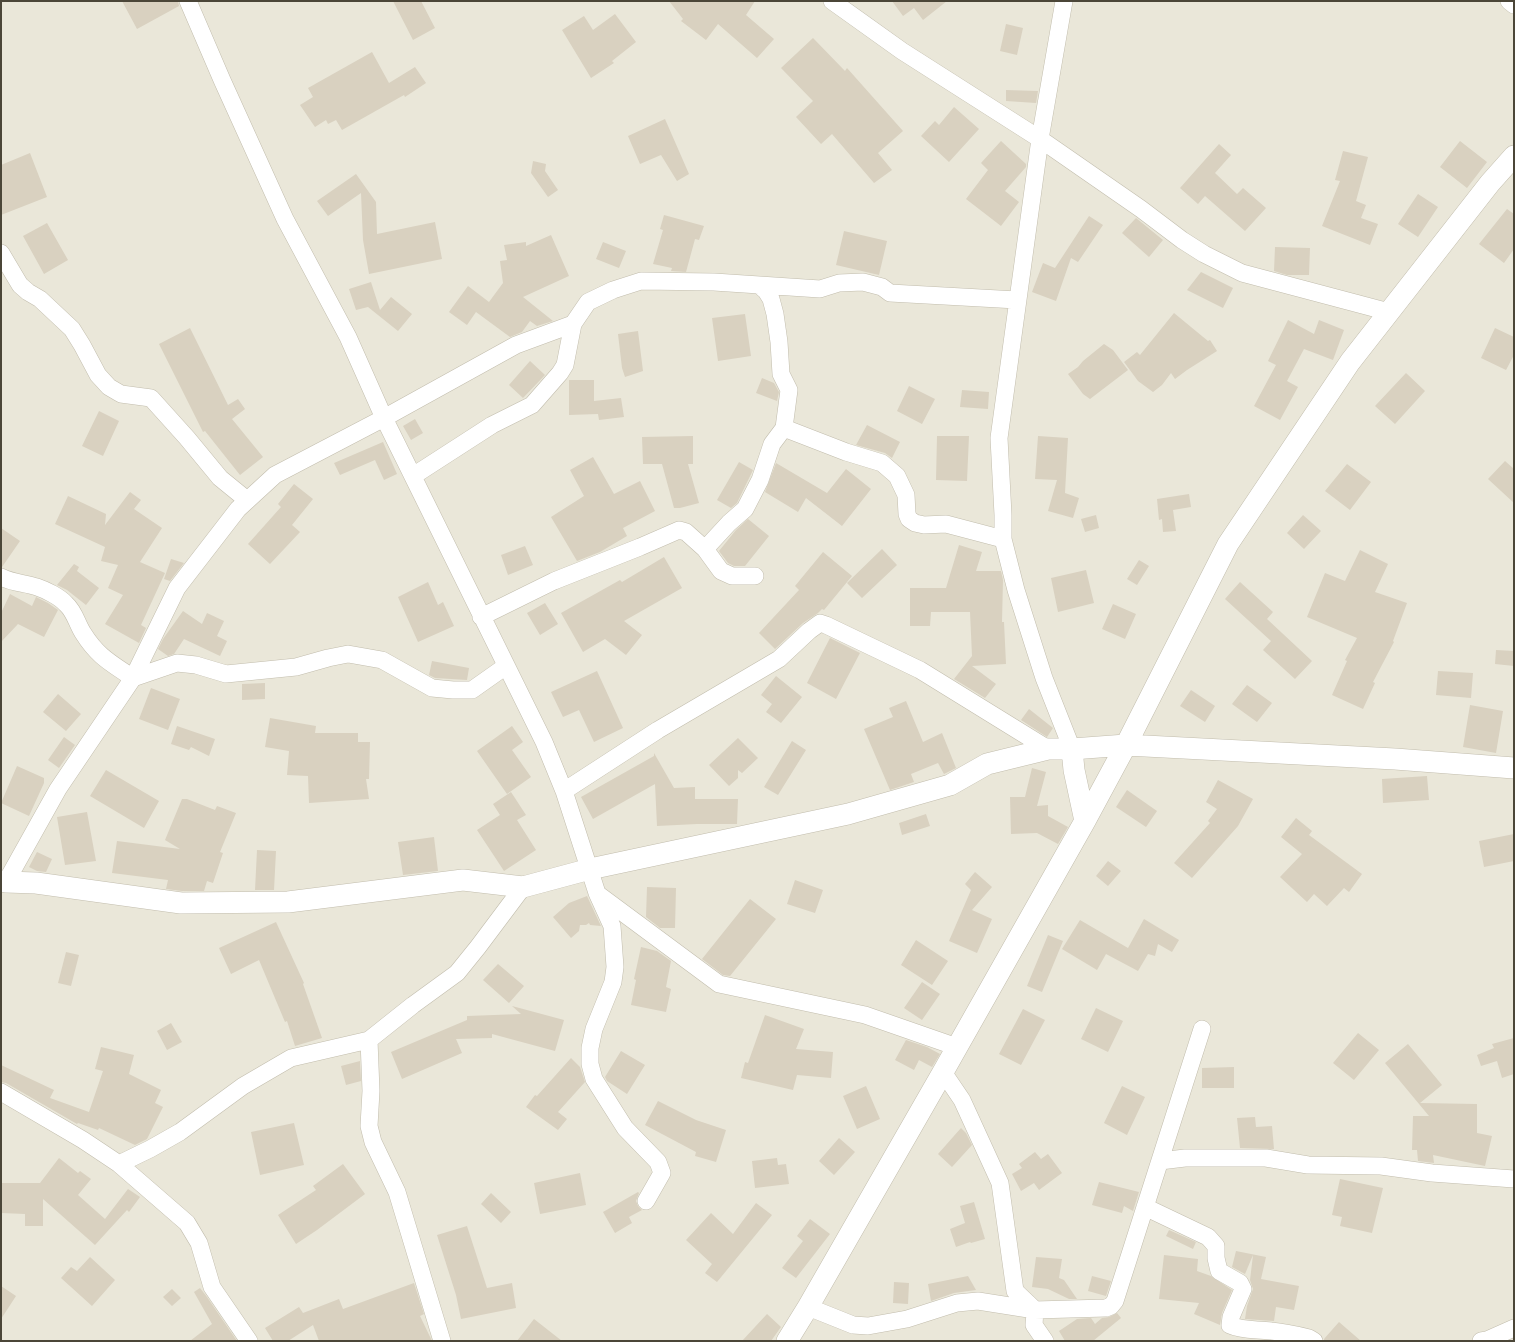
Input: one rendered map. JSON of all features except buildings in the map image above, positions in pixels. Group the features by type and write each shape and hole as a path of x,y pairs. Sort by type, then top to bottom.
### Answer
{"street":[{"path":"188,1 285,219 348,337 384,418 544,742 564,791 597,893 612,926 615,967 613,982 594,1029 590,1048 590,1064 594,1079 626,1128 658,1162 662,1173 646,1201"},
{"path":"832,1 902,51 1040,139 1204,254 1242,273 1389,312"},
{"path":"1064,1 1040,139 999,438 1003,539 1016,590 1044,678 1072,749 1074,770 1085,821"},
{"path":"1509,1 1514,5"},
{"path":"787,1341 943,1072 1085,821 1126,745 1228,544 1350,362 1490,183 1514,156"},
{"path":"1,253 20,285 40,299 60,316 72,329 82,344 98,375 109,387 121,394 151,398 220,478 247,500"},
{"path":"413,476 492,425 532,405 560,373 565,365 573,324 588,302 613,290 641,281 714,282 820,289 839,283 863,282 882,287 890,293 1018,300"},
{"path":"705,549 729,523 745,509 760,480 772,444 784,428 789,390 781,374 779,342 771,299 766,290 759,285"},
{"path":"573,324 516,345 384,418 275,475 247,500 238,509 177,588 133,678 58,789 3,882 36,883 181,903 288,902 463,880 523,887 590,869 848,814 950,785 987,764 1048,749 1072,749 1126,745 1395,759 1514,768"},
{"path":"784,428 846,452 882,463 897,476 906,495 907,514 915,523 924,525 946,524 1003,539"},
{"path":"481,617 554,581 679,530 686,532 705,549 721,571 732,576 755,576"},
{"path":"1,577 7,580 38,587 67,604 93,648 103,658 133,678"},
{"path":"564,791 658,730 779,659 809,631 820,624 826,625 920,670 1048,749"},
{"path":"133,678 177,663 196,665 226,674 296,668 328,658 348,654 382,660 432,688 472,690 506,666"},
{"path":"119,1164 180,1132 243,1086 291,1058 369,1040 413,1004 456,973 478,947 523,887"},
{"path":"597,893 719,984 865,1015 957,1047"},
{"path":"808,1307 853,1325 868,1326 907,1319 957,1303 978,1301 1034,1318 1056,1310 1106,1308 1111,1306 1115,1301 1202,1029"},
{"path":"369,1040 371,1091 370,1126 373,1142 397,1192 442,1341"},
{"path":"943,1072 962,1100 1000,1182 1015,1291 1034,1318 1045,1341"},
{"path":"1,1092 83,1140 119,1164 187,1223 199,1243 212,1286 249,1341"},
{"path":"1160,1160 1192,1158 1266,1158 1308,1165 1381,1166 1432,1173 1514,1179"},
{"path":"1145,1207 1208,1237 1216,1246 1216,1258 1219,1271 1240,1283 1243,1289 1231,1317 1230,1325 1251,1330 1272,1331 1309,1338 1314,1341"},
{"path":"1028,1341 1034,1318"},
{"path":"1481,1341 1514,1328"}],"shaded area":[{"path":"1,1 1514,1 1514,1341 1,1341"}]}
